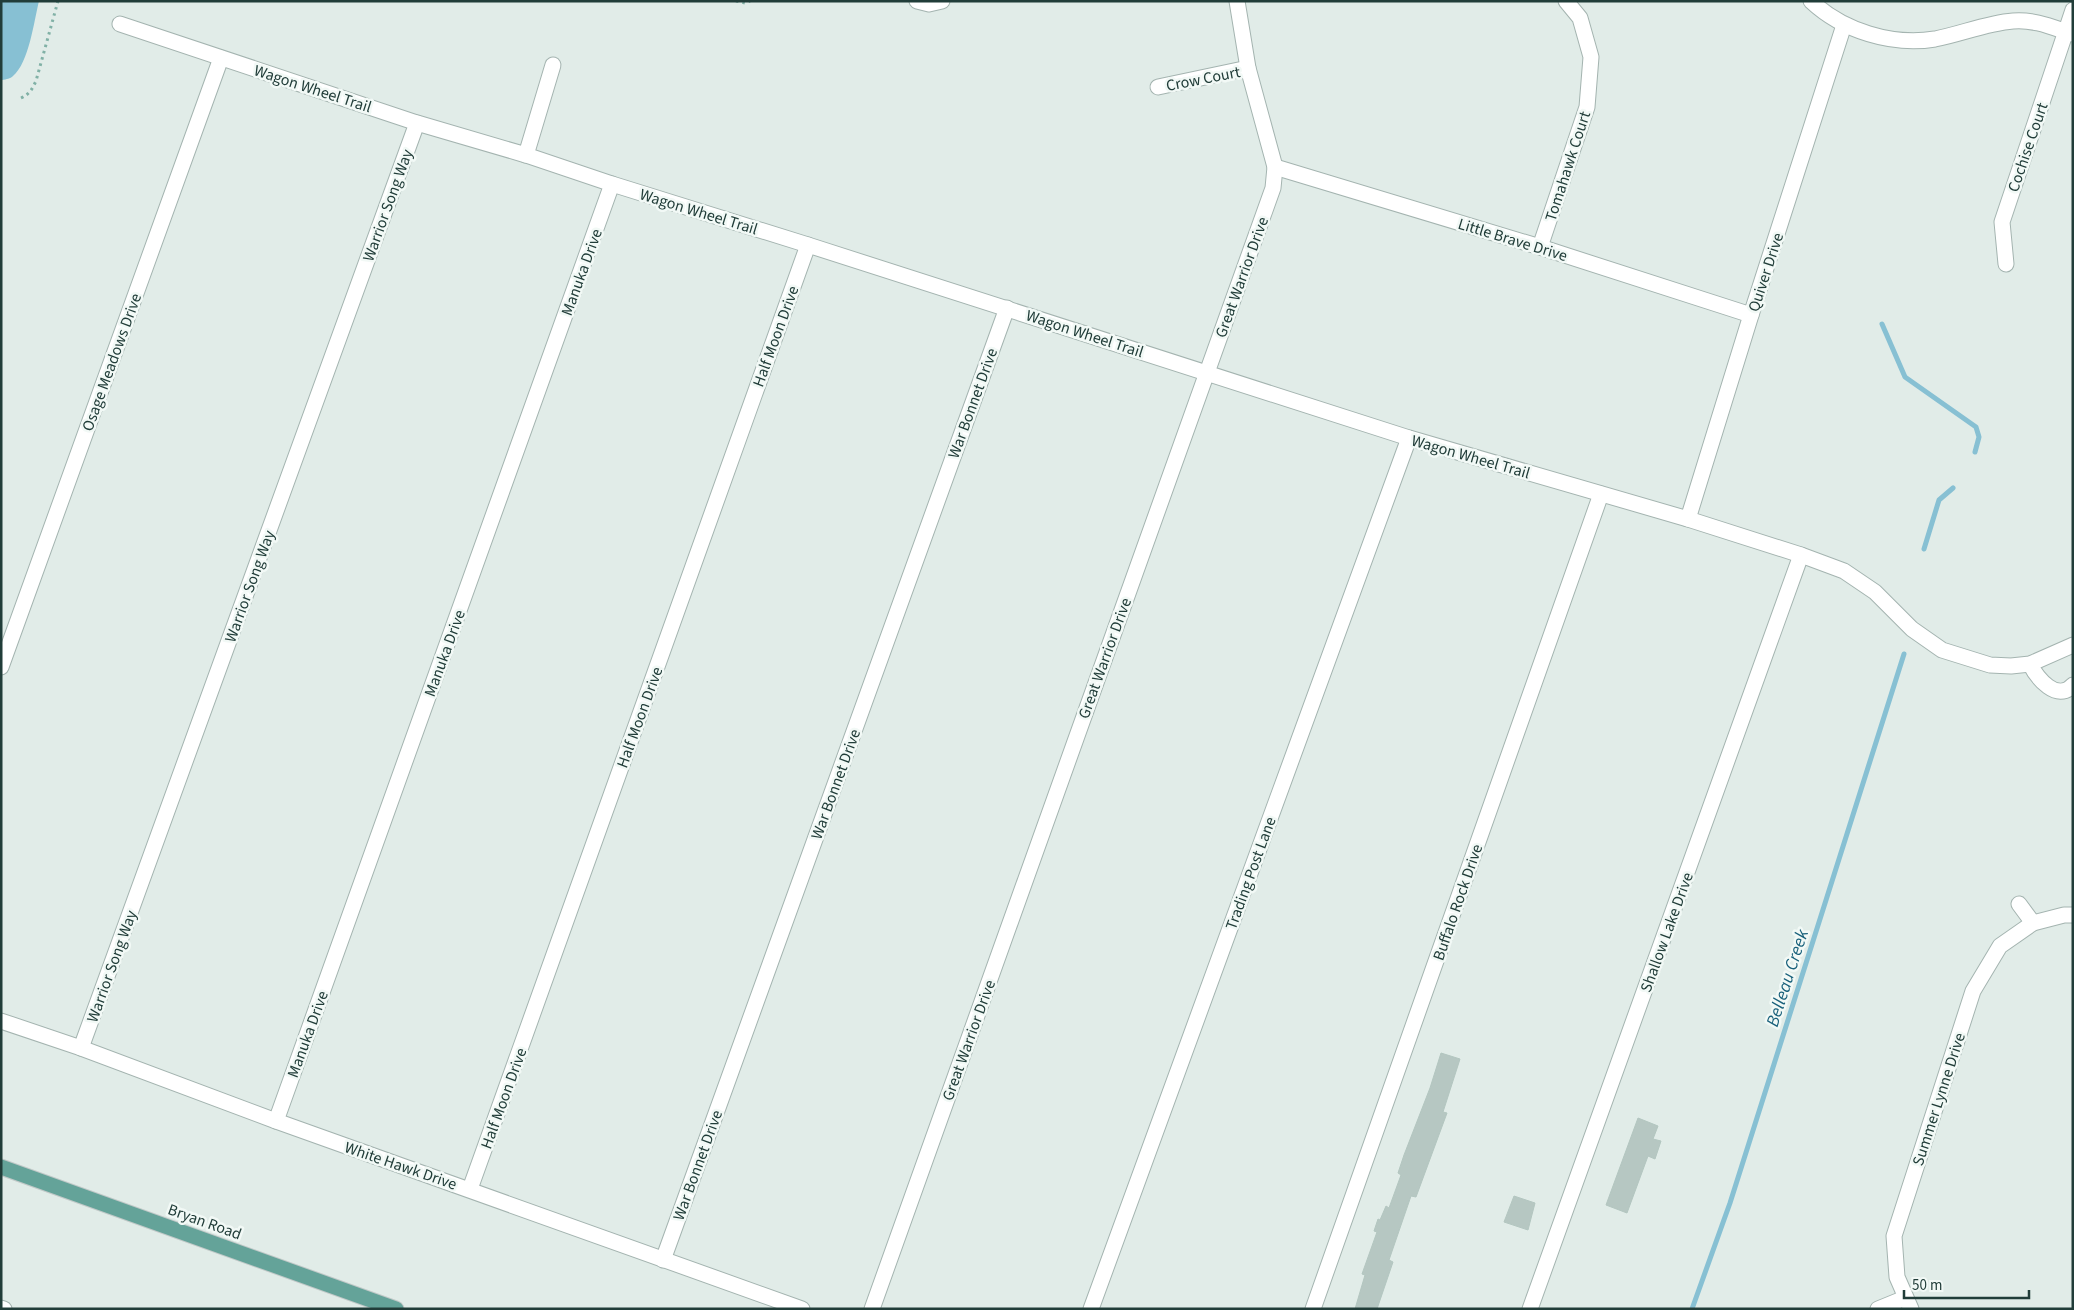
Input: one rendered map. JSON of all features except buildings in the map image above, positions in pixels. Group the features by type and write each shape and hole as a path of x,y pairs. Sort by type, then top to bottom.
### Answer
{"main road":[{"name":"Bryan Road","path":"1,1167 396,1309"}],"street":[{"path":"917,1 929,4 942,1"},
{"name":"Great Warrior Drive","path":"872,1309 1273,188 1275,167 1248,68 1237,1"},
{"name":"Tomahawk Court","path":"1540,247 1587,107 1588,99 1592,57 1580,18 1566,1"},
{"path":"1811,1 1844,26 1893,40 1934,39 2014,20 2041,23 2069,33"},
{"name":"Cochise Court","path":"2006,264 2002,222 2069,33 2073,10"},
{"name":"Wagon Wheel Trail","path":"120,24 417,123 526,155 1409,438 1688,519 1801,555 1844,571 1875,592 1912,629 1942,650 1990,665 2011,666 2030,664 2073,645"},
{"name":"Quiver Drive","path":"1688,519 1844,26"},
{"name":"Osage Meadows Drive","path":"1,667 221,58"},
{"path":"526,155 552,65"},
{"name":"Crow Court","path":"1158,87 1248,68"},
{"name":"Warrior Song Way","path":"81,1048 417,123"},
{"name":"Little Brave Drive","path":"1275,167 1540,247 1751,315"},
{"name":"Manuka Drive","path":"276,1121 612,184"},
{"name":"Half Moon Drive","path":"470,1189 808,245"},
{"name":"War Bonnet Drive","path":"663,1260 1007,308"},
{"name":"Trading Post Lane","path":"1091,1309 1409,438"},
{"name":"Buffalo Rock Drive","path":"1313,1309 1601,494"},
{"name":"Shallow Lake Drive","path":"1530,1309 1801,555"},
{"path":"2030,664 2040,680 2059,692 2065,692 2073,685"},
{"path":"2019,904 2034,923"},
{"name":"Summer Lynne Drive","path":"1878,1309 1908,1303 1897,1278 1894,1236 1973,991 2000,946 2034,923 2064,915 2073,915"},
{"name":"White Hawk Drive","path":"1,1021 81,1048 276,1121 802,1309"}],"path":[{"path":"21,98 27,96 36,80 58,1"},
{"path":"736,1 745,3 750,1"}],"water":[{"path":"1,1 39,1 23,62 19,70 12,77 2,80"}],"waterway":[{"name":"Belleau Creek","path":"1882,324 1905,377 1976,427 1979,437 1975,452"},
{"name":"Belleau Creek","path":"1924,549 1939,500 1953,488"},
{"name":"Belleau Creek","path":"1692,1309 1730,1203 1904,654"}]}
